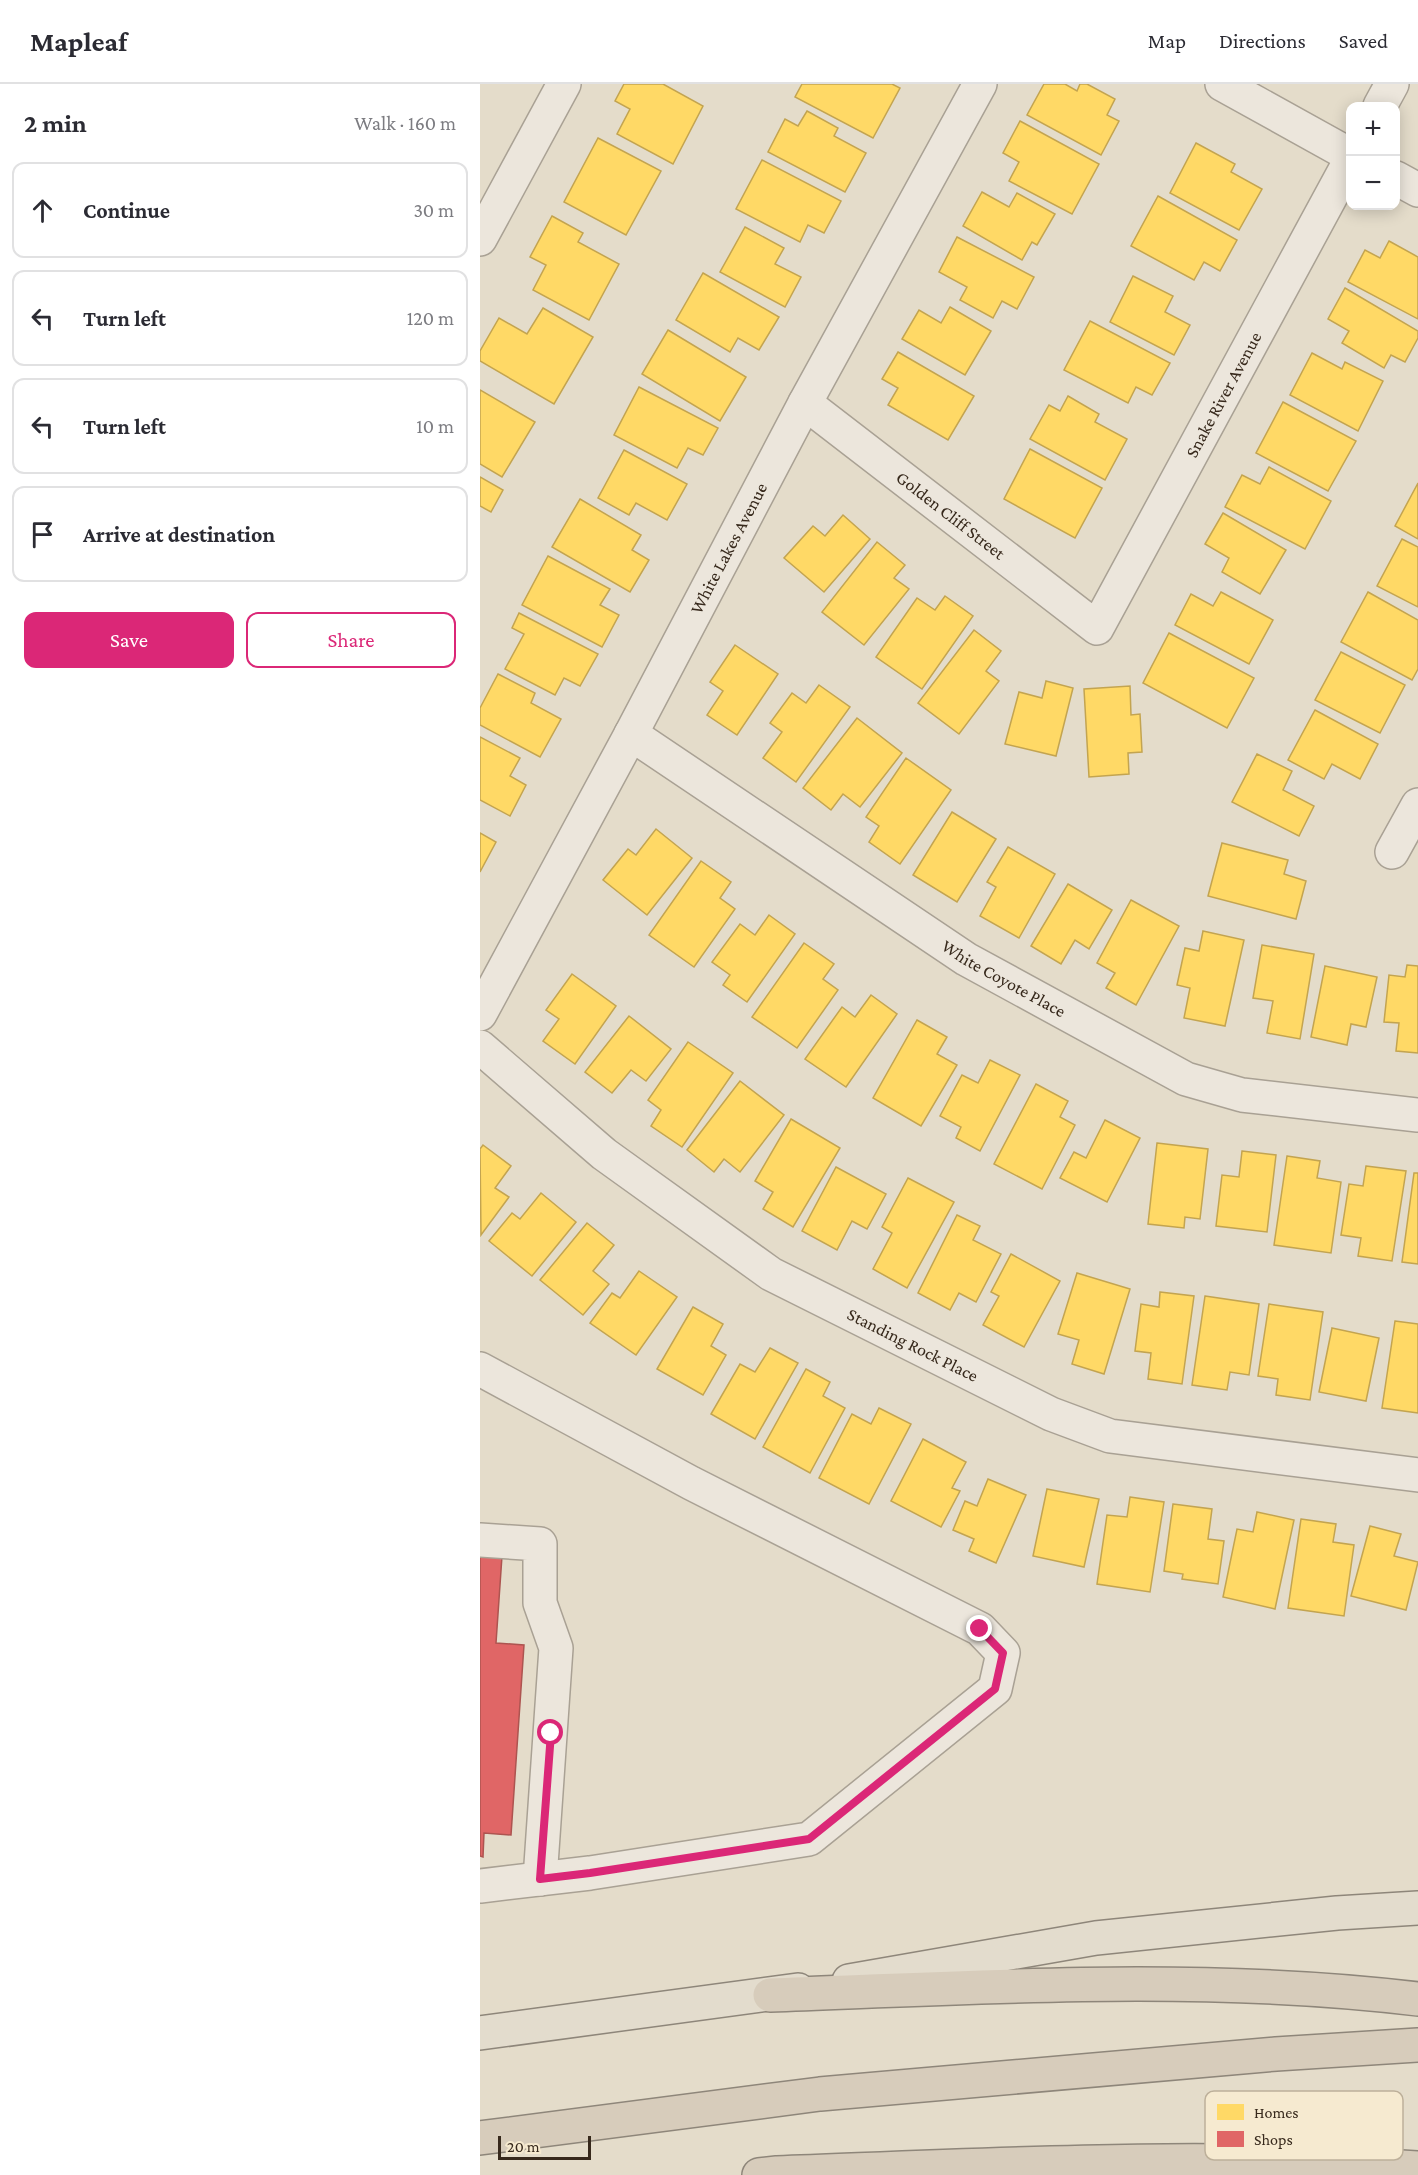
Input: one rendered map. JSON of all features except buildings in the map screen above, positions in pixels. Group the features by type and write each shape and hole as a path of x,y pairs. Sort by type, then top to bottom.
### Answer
{"highway":[{"path":"770,1995 1094,1983 1249,1986 1363,1992 1418,1999"},
{"path":"480,2138 820,2094 1276,2054 1418,2045"},
{"path":"759,2175 1062,2162 1338,2162 1418,2168"}],"main road":[{"path":"480,2033 770,1995 1096,1938 1337,1913 1418,1908"}],"street":[{"path":"480,239 564,84"},
{"name":"White Lakes Avenue","path":"480,1014 631,734 805,403 980,84"},
{"path":"1222,84 1346,153"},
{"path":"1382,102 1392,84"},
{"name":"Snake River Avenue","path":"1097,628 1346,168"},
{"path":"1400,181 1418,190"},
{"name":"Golden Cliff Street","path":"805,403 1097,628"},
{"name":"White Coyote Place","path":"631,734 966,959 1186,1079 1242,1095 1418,1115"},
{"path":"1392,852 1418,805"},
{"name":"Standing Rock Place","path":"480,1047 604,1154 771,1274 1051,1413 1110,1436 1418,1475"},
{"path":"480,1369 691,1483 980,1629 1003,1653 995,1689 809,1839 590,1873 480,1886"},
{"path":"480,1540 540,1544 540,1603 556,1648 540,1879"}],"route":[{"path":"551,1733 540,1879 809,1839 995,1689 1003,1653 980,1629"}]}
